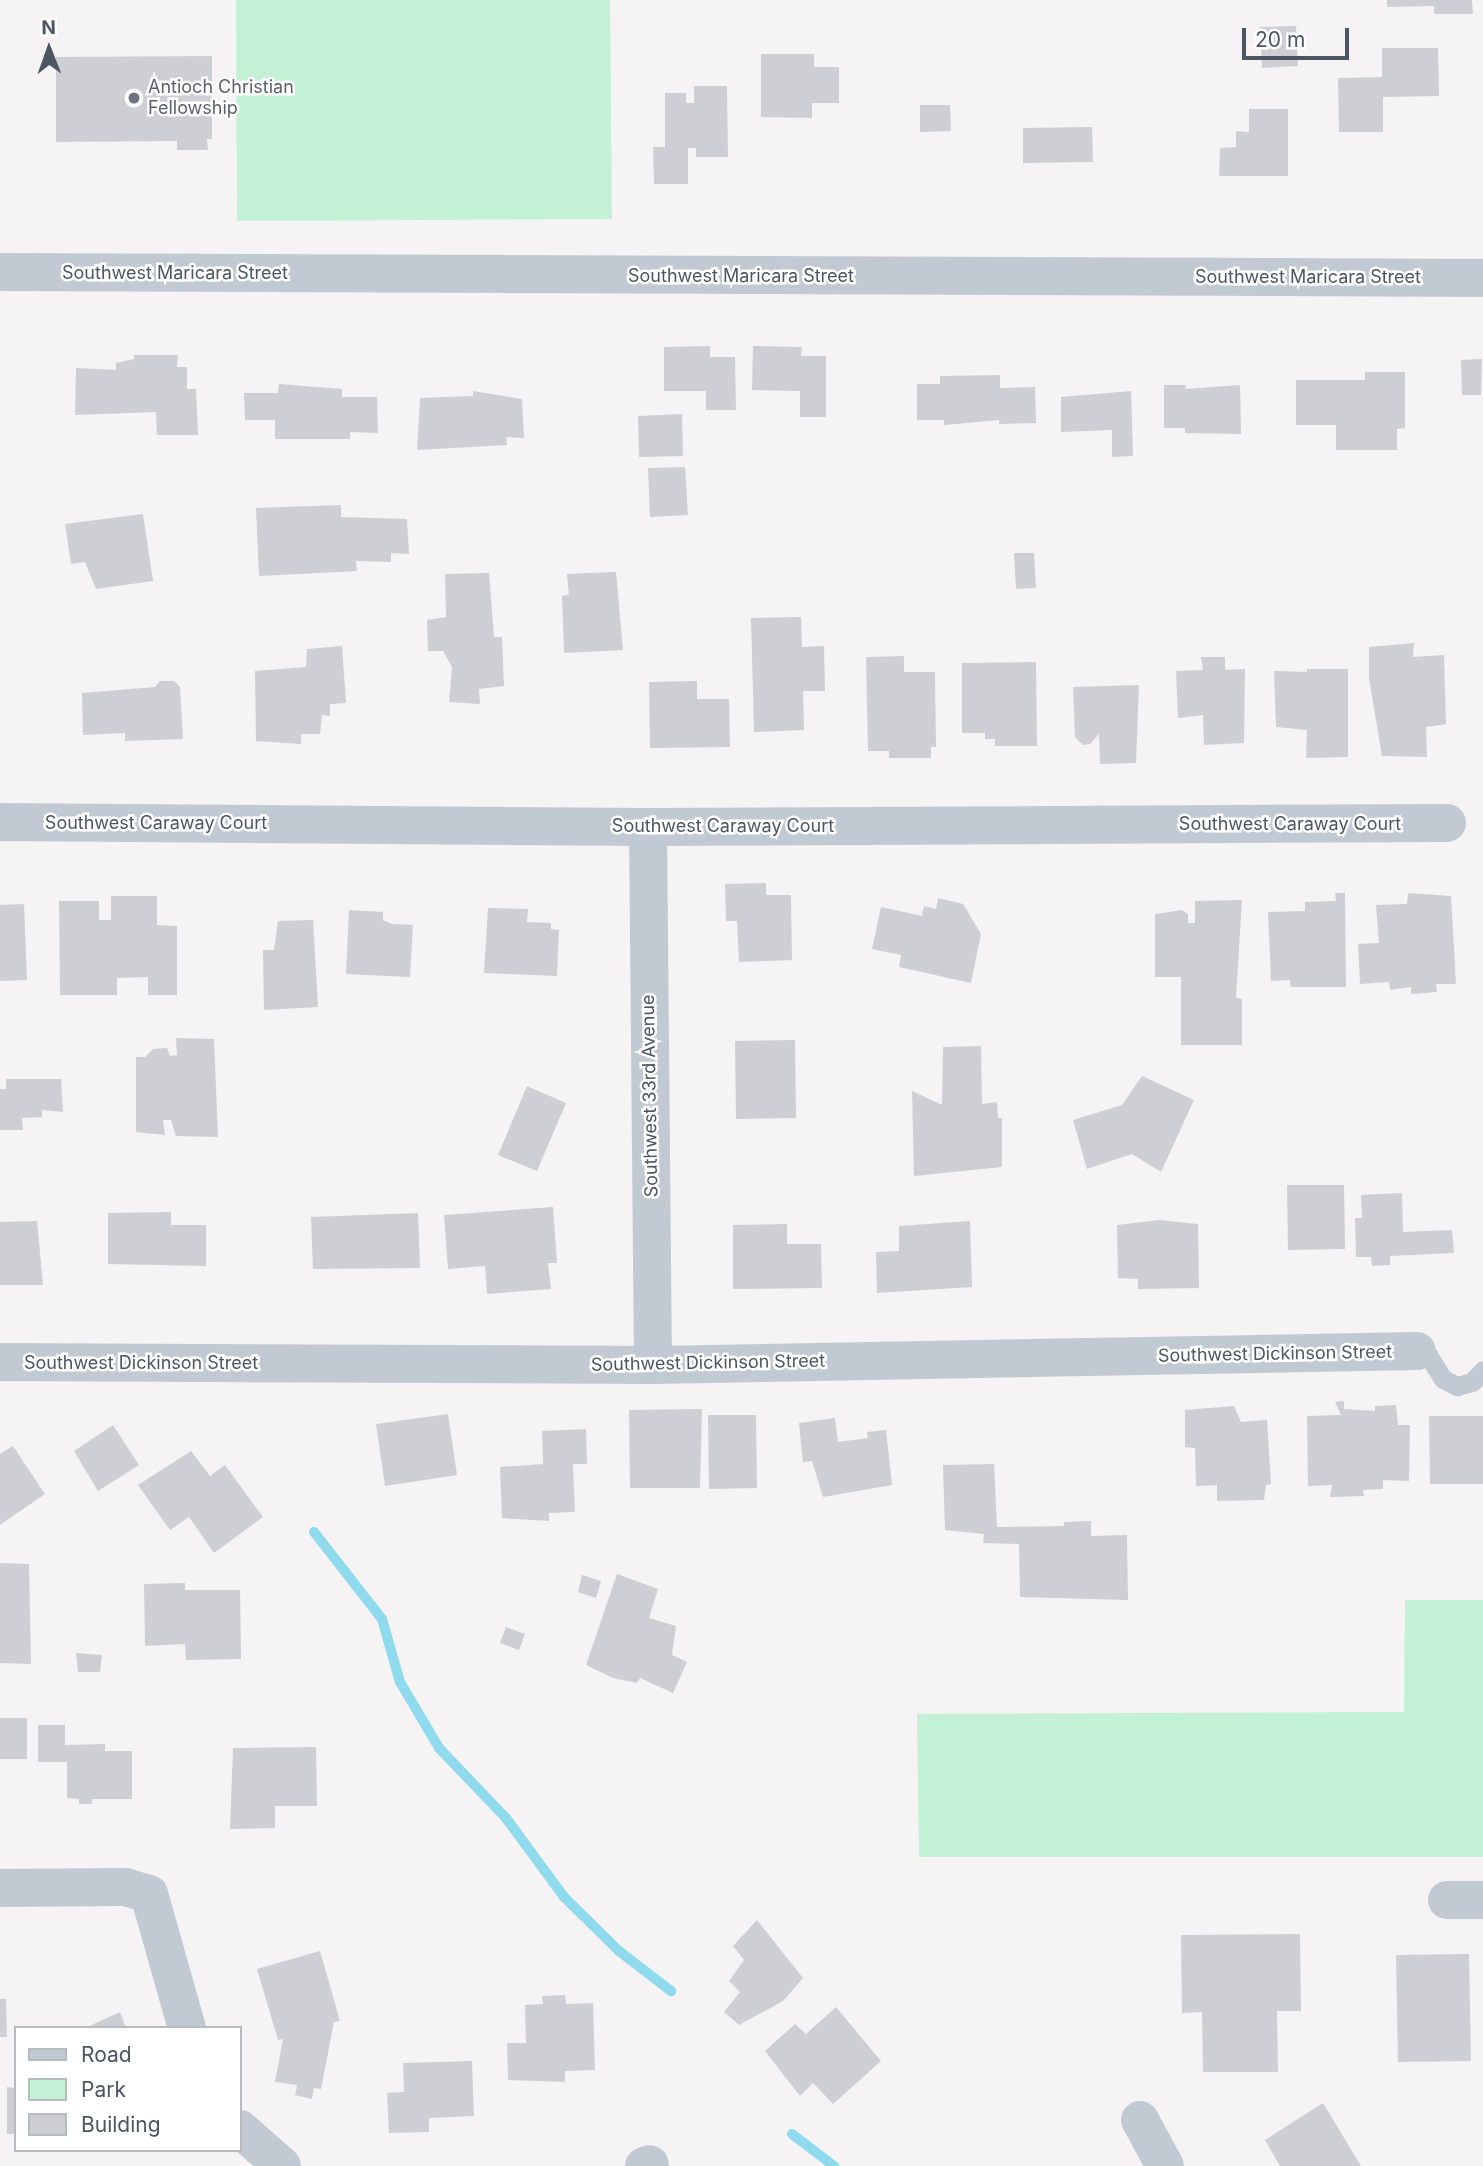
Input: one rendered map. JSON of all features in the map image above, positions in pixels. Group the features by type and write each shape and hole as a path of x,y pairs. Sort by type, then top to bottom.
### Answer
{"street":[{"name":"Southwest Maricara Street","path":"0,272 1483,278"},
{"name":"Southwest Caraway Court","path":"0,822 648,827 1447,823"},
{"name":"Southwest 33rd Avenue","path":"648,827 653,1365"},
{"name":"Southwest Dickinson Street","path":"0,1362 653,1365 1417,1351"},
{"path":"0,1888 125,1887 149,1894 186,2026"},
{"path":"1140,2120 1165,2166"},
{"path":"242,2131 282,2166"}],"lane":[{"path":"1417,1351 1428,1355 1443,1379 1457,1386 1472,1382 1483,1370"}],"green space":[{"path":"236,0 610,0 612,219 237,221"},
{"path":"1405,1600 1483,1600 1483,1857 919,1857 917,1714 1404,1712"}],"building":[{"path":"1387,0 1472,0 1473,14 1434,14 1434,6 1387,7"},
{"path":"1296,26 1298,66 1262,68 1260,27"},
{"path":"1382,48 1438,48 1439,96 1383,97 1383,132 1339,132 1338,78 1382,77"},
{"path":"761,54 814,54 814,67 839,67 839,103 812,103 812,118 761,117"},
{"name":"Antioch Christian Fellowship","path":"212,56 212,139 207,139 208,150 177,150 177,141 56,142 56,57"},
{"path":"694,86 727,86 728,157 696,157 696,148 688,148 688,184 654,184 653,147 665,147 665,93 686,93 686,103 694,103"},
{"path":"920,105 950,105 951,131 920,132"},
{"path":"1249,109 1288,109 1288,176 1219,176 1220,148 1236,147 1236,131 1249,132"},
{"path":"1092,127 1093,162 1023,163 1023,128"},
{"path":"710,346 710,357 735,357 736,410 706,410 706,391 664,391 664,347"},
{"path":"753,346 802,347 801,356 826,356 826,417 800,417 800,391 752,390"},
{"path":"134,355 178,355 177,367 187,367 187,389 196,389 198,435 157,435 156,412 75,415 76,368 116,370 116,363 134,359"},
{"path":"1482,359 1481,395 1462,395 1461,360"},
{"path":"1365,372 1405,372 1405,428 1397,429 1397,450 1336,450 1336,425 1296,425 1296,380 1365,380"},
{"path":"1000,375 1000,388 1035,387 1036,423 999,424 999,420 944,425 944,420 917,420 917,384 940,384 940,376"},
{"path":"279,384 342,389 342,397 377,397 378,433 350,432 350,439 275,439 275,420 245,420 244,393 278,393"},
{"path":"1164,385 1186,385 1185,389 1240,385 1241,434 1185,433 1185,428 1164,428"},
{"path":"473,391 522,399 524,438 506,437 507,445 417,450 420,398 473,396"},
{"path":"1131,391 1133,456 1112,457 1112,430 1061,432 1061,397"},
{"path":"682,414 683,456 639,457 638,416"},
{"path":"685,467 688,515 650,517 648,468"},
{"path":"341,505 341,517 407,519 409,554 391,553 391,562 356,561 357,571 259,576 256,508"},
{"path":"143,514 153,581 96,589 85,562 71,564 65,524"},
{"path":"1014,553 1034,553 1036,588 1016,589"},
{"path":"616,572 623,650 564,653 562,596 569,595 567,574"},
{"path":"489,573 494,637 502,637 504,686 479,689 480,704 449,702 452,667 443,651 428,651 427,620 446,617 445,574"},
{"path":"801,617 802,647 824,646 825,691 803,691 804,730 754,732 751,618"},
{"path":"1414,643 1413,657 1444,655 1446,724 1426,727 1427,757 1382,756 1369,678 1369,647"},
{"path":"342,646 346,703 330,704 330,716 322,715 320,734 301,734 301,744 256,741 255,671 306,667 307,649"},
{"path":"904,656 904,672 935,672 936,747 931,747 931,758 889,758 889,751 868,751 866,657"},
{"path":"1201,657 1225,657 1225,670 1245,669 1244,743 1204,745 1203,715 1178,718 1176,671 1203,670"},
{"path":"1036,662 1037,746 995,746 995,739 985,739 985,733 962,733 962,663"},
{"path":"1307,669 1348,669 1348,757 1306,758 1307,730 1276,727 1274,671 1307,672"},
{"path":"160,681 174,681 180,687 183,739 125,741 125,733 83,735 82,693 155,687"},
{"path":"697,681 697,699 729,699 730,747 650,748 649,682"},
{"path":"1139,685 1136,763 1100,764 1099,734 1090,744 1083,745 1075,737 1073,687"},
{"path":"766,883 766,895 791,895 792,960 739,962 737,921 726,921 725,884"},
{"path":"1335,893 1345,893 1346,987 1291,987 1290,980 1271,981 1268,912 1305,911 1305,902 1336,901"},
{"path":"1408,893 1451,896 1456,984 1436,984 1437,992 1411,994 1411,987 1390,990 1389,982 1360,984 1358,944 1379,943 1376,905 1407,904"},
{"path":"111,896 157,896 157,925 177,926 177,995 148,995 148,977 117,978 117,995 60,995 59,901 99,901 99,920 111,920"},
{"path":"938,898 963,904 981,934 971,983 899,967 901,955 872,949 881,907 922,916 924,906 936,909"},
{"path":"1242,900 1236,998 1242,999 1242,1045 1181,1045 1181,977 1155,977 1155,914 1182,910 1188,914 1188,923 1195,923 1195,901"},
{"path":"24,904 27,980 0,981 0,905"},
{"path":"488,908 528,909 527,922 551,923 551,929 559,930 557,976 484,973"},
{"path":"349,910 383,912 383,920 392,924 413,925 410,977 346,974"},
{"path":"313,920 318,1007 264,1010 263,950 274,950 278,921"},
{"path":"176,1038 214,1039 218,1137 176,1136 171,1120 163,1120 165,1135 136,1132 136,1057 145,1057 153,1049 167,1048 170,1056 177,1055"},
{"path":"795,1040 796,1118 736,1119 735,1041"},
{"path":"981,1046 982,1104 997,1102 998,1118 1002,1118 1002,1167 914,1176 912,1091 942,1105 943,1047"},
{"path":"1142,1076 1194,1100 1161,1172 1132,1154 1087,1169 1073,1120 1122,1105"},
{"path":"6,1079 61,1079 63,1112 42,1110 42,1117 22,1118 23,1130 0,1130 0,1089 6,1089"},
{"path":"527,1086 566,1103 537,1171 498,1155"},
{"path":"1287,1185 1344,1185 1345,1249 1288,1250"},
{"path":"1402,1193 1403,1232 1452,1230 1454,1253 1390,1256 1390,1265 1372,1266 1371,1257 1356,1257 1355,1218 1362,1218 1361,1195"},
{"path":"553,1207 557,1263 548,1263 551,1289 487,1294 485,1266 448,1269 444,1215"},
{"path":"171,1212 171,1225 206,1225 206,1266 108,1264 108,1213"},
{"path":"418,1213 420,1268 313,1269 311,1217"},
{"path":"1159,1220 1198,1224 1199,1288 1138,1289 1138,1279 1118,1278 1117,1225"},
{"path":"37,1221 43,1285 0,1285 0,1222"},
{"path":"970,1221 972,1287 877,1293 876,1252 899,1251 899,1226"},
{"path":"787,1224 787,1244 821,1244 822,1288 733,1289 733,1225"},
{"path":"1344,1401 1344,1409 1375,1411 1375,1406 1396,1405 1398,1425 1410,1425 1409,1481 1383,1480 1383,1489 1363,1490 1364,1496 1330,1497 1332,1485 1308,1486 1307,1416 1341,1415 1335,1402"},
{"path":"1234,1406 1241,1422 1267,1420 1271,1484 1266,1485 1264,1500 1217,1501 1217,1485 1196,1486 1195,1448 1185,1447 1185,1410"},
{"path":"702,1409 700,1488 630,1488 629,1410"},
{"path":"448,1414 457,1475 385,1486 376,1424"},
{"path":"708,1415 756,1415 757,1488 709,1489"},
{"path":"1429,1416 1483,1416 1483,1484 1430,1484"},
{"path":"835,1418 838,1442 868,1438 867,1432 886,1430 892,1485 823,1497 812,1461 803,1462 799,1423"},
{"path":"113,1425 139,1465 98,1491 74,1451"},
{"path":"586,1429 587,1464 573,1464 575,1512 549,1513 549,1521 502,1518 500,1467 543,1464 542,1431"},
{"path":"13,1446 45,1494 0,1525 0,1454"},
{"path":"191,1451 210,1476 225,1465 263,1517 214,1553 189,1517 170,1530 138,1485"},
{"path":"994,1464 997,1527 1064,1526 1064,1522 1091,1521 1091,1536 1127,1535 1128,1600 1020,1597 1019,1544 983,1543 984,1534 945,1530 943,1465"},
{"path":"0,1563 29,1564 31,1664 0,1663"},
{"path":"617,1574 658,1589 649,1618 676,1626 672,1655 687,1662 673,1693 640,1678 637,1683 613,1678 586,1665"},
{"path":"582,1575 601,1581 596,1598 578,1592"},
{"path":"185,1583 185,1590 240,1590 241,1659 186,1660 185,1644 145,1646 144,1584"},
{"path":"506,1627 525,1634 519,1650 500,1643"},
{"path":"76,1653 102,1655 100,1672 78,1672"},
{"path":"0,1718 27,1718 27,1759 0,1759"},
{"path":"38,1725 65,1725 65,1745 105,1744 105,1751 132,1751 132,1799 92,1799 92,1804 79,1804 79,1799 67,1798 67,1762 38,1762"},
{"path":"316,1747 317,1806 275,1806 275,1828 230,1829 233,1748"},
{"path":"757,1920 803,1978 783,2001 739,2025 724,2012 740,1992 729,1981 744,1960 733,1946"},
{"path":"1300,1934 1301,2011 1277,2011 1278,2072 1203,2072 1202,2012 1182,2013 1181,1935"},
{"path":"320,1951 340,2021 334,2022 321,2089 314,2088 312,2099 295,2095 297,2085 275,2082 283,2039 278,2040 257,1969"},
{"path":"1469,1954 1471,2061 1398,2062 1396,1955"},
{"path":"565,1995 566,2004 593,2003 595,2070 565,2071 565,2082 508,2080 507,2043 526,2043 525,2005 543,2004 542,1996"},
{"path":"0,1999 6,1999 7,2037 0,2037"},
{"path":"836,2007 881,2061 833,2104 813,2083 800,2096 765,2051 795,2024 806,2034"},
{"path":"120,2012 125,2026 89,2026"},
{"path":"472,2061 474,2116 429,2118 429,2132 389,2133 387,2093 404,2092 403,2063"},
{"path":"7,2087 14,2088 14,2134 7,2134"},
{"path":"1323,2103 1361,2166 1280,2166 1265,2140"}],"waterway":[{"path":"314,1532 382,1619 400,1682 439,1748 506,1818 564,1897 619,1951 671,1991"},
{"path":"792,2134 834,2166"}],"place":[{"name":"Antioch Christian Fellowship","path":"134,98"}]}
